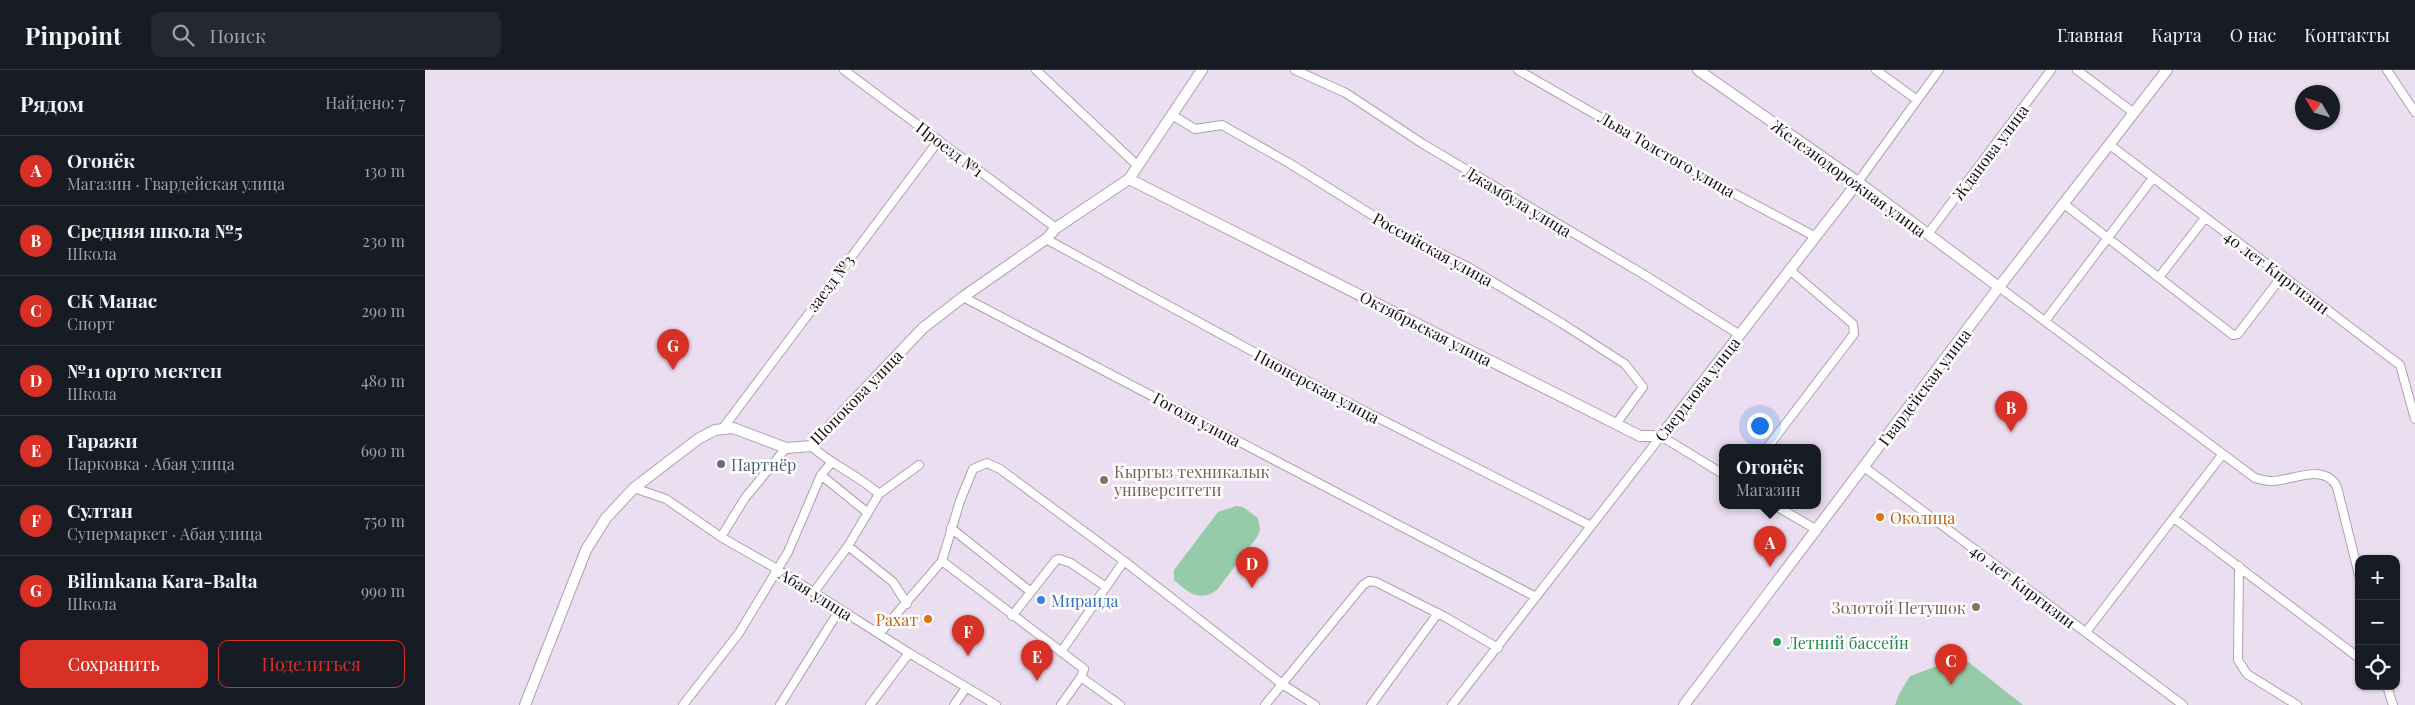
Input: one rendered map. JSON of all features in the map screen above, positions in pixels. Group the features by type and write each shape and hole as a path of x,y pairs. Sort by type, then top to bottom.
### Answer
{"street":[{"name":"Проезд №1","path":"844,70 1056,228"},
{"path":"1036,70 1138,166"},
{"name":"Шопокова улица","path":"723,428 733,428 786,448 811,446 923,328 963,296 1046,239 1056,228 1129,179 1202,70"},
{"name":"Джамбула улица","path":"1295,70 1346,93 1423,144 1643,274 1740,335"},
{"name":"Льва Толстого улица","path":"1518,70 1720,186 1816,237"},
{"name":"Железнодорожная улица","path":"1698,70 1858,182 1999,287"},
{"path":"1876,70 1917,100"},
{"name":"Свердлова улица","path":"1452,705 1791,271 1939,70"},
{"name":"Жданова улица","path":"1928,234 2051,70"},
{"path":"2077,70 2134,113"},
{"name":"Гвардейская улица","path":"1684,705 1999,287 2167,70"},
{"path":"2387,70 2415,112"},
{"name":"Российская улица","path":"1172,114 1195,129 1222,125 1289,163 1404,235 1468,267 1625,364 1643,387 1616,424"},
{"name":"заезд №3","path":"723,428 939,140"},
{"name":"40 лет Киргизии","path":"2110,145 2400,366 2415,419"},
{"path":"2045,321 2153,178"},
{"name":"Октябрьская улица","path":"1129,179 1640,436 1661,436 1719,472"},
{"path":"2065,204 2161,276 2231,334 2235,335 2282,276"},
{"path":"2161,276 2205,218"},
{"name":"Пионерская улица","path":"1046,239 1331,394 1591,526"},
{"path":"1770,444 1854,334 1853,324 1791,271"},
{"path":"1999,287 2255,478 2270,481 2316,473 2326,474 2333,478 2337,486 2355,558"},
{"name":"Гоголя улица","path":"963,296 1536,597"},
{"path":"525,705 585,550 606,518 634,488 698,439 723,428"},
{"path":"811,446 831,463 865,482 879,494"},
{"path":"721,537 745,498 786,448"},
{"path":"2085,632 2222,455"},
{"path":"683,705 739,633 788,552 821,475 831,463"},
{"path":"879,634 907,604 942,561 951,528 973,469 987,463 1000,469 1124,561 1282,684 1315,705"},
{"path":"814,592 848,546 879,494 919,465"},
{"name":"40 лет Киргизии","path":"1864,467 2183,705"},
{"path":"821,475 868,513"},
{"name":"Абая улица","path":"634,488 666,499 721,537 777,569 909,653 996,705"},
{"path":"1780,509 1817,530"},
{"path":"2174,518 2355,655"},
{"path":"951,528 1031,592"},
{"path":"848,546 893,582 907,604"},
{"path":"1012,616 1059,559 1071,562 1106,587"},
{"path":"942,561 1084,670 1061,705"},
{"path":"1061,652 1124,561"},
{"path":"2239,566 2237,660 2247,674 2297,705"},
{"path":"1265,705 1366,582 1376,582 1438,613 1498,648"},
{"path":"780,705 840,608"},
{"path":"1371,705 1438,613"},
{"path":"870,705 909,653"},
{"path":"1081,677 1120,705"},
{"path":"954,705 966,688"},
{"path":"2388,690 2393,705"}],"green space":[{"path":"1236,506 1243,507 1258,518 1260,530 1257,537 1217,590 1205,596 1189,592 1174,580 1174,570 1218,512"},
{"path":"1962,657 2023,705 1895,705 1899,694 1910,676"}],"place":[{"name":"Bilimkana Kara-Balta","path":"673,370"},
{"name":"Средняя школа №5","path":"2011,432"},
{"name":"Партнёр","path":"721,464"},
{"name":"Кыргыз техникалык университети","path":"1104,480"},
{"name":"Околица","path":"1880,517"},
{"name":"Огонёк","path":"1770,567"},
{"name":"№11 орто мектеп","path":"1252,588"},
{"name":"Мираида","path":"1041,600"},
{"name":"Золотой Петушок","path":"1976,607"},
{"name":"Рахат","path":"928,619"},
{"name":"Летний бассейн","path":"1777,642"},
{"name":"Султан","path":"968,656"},
{"name":"Гаражи","path":"1037,681"},
{"name":"СК Манас","path":"1951,685"}]}
